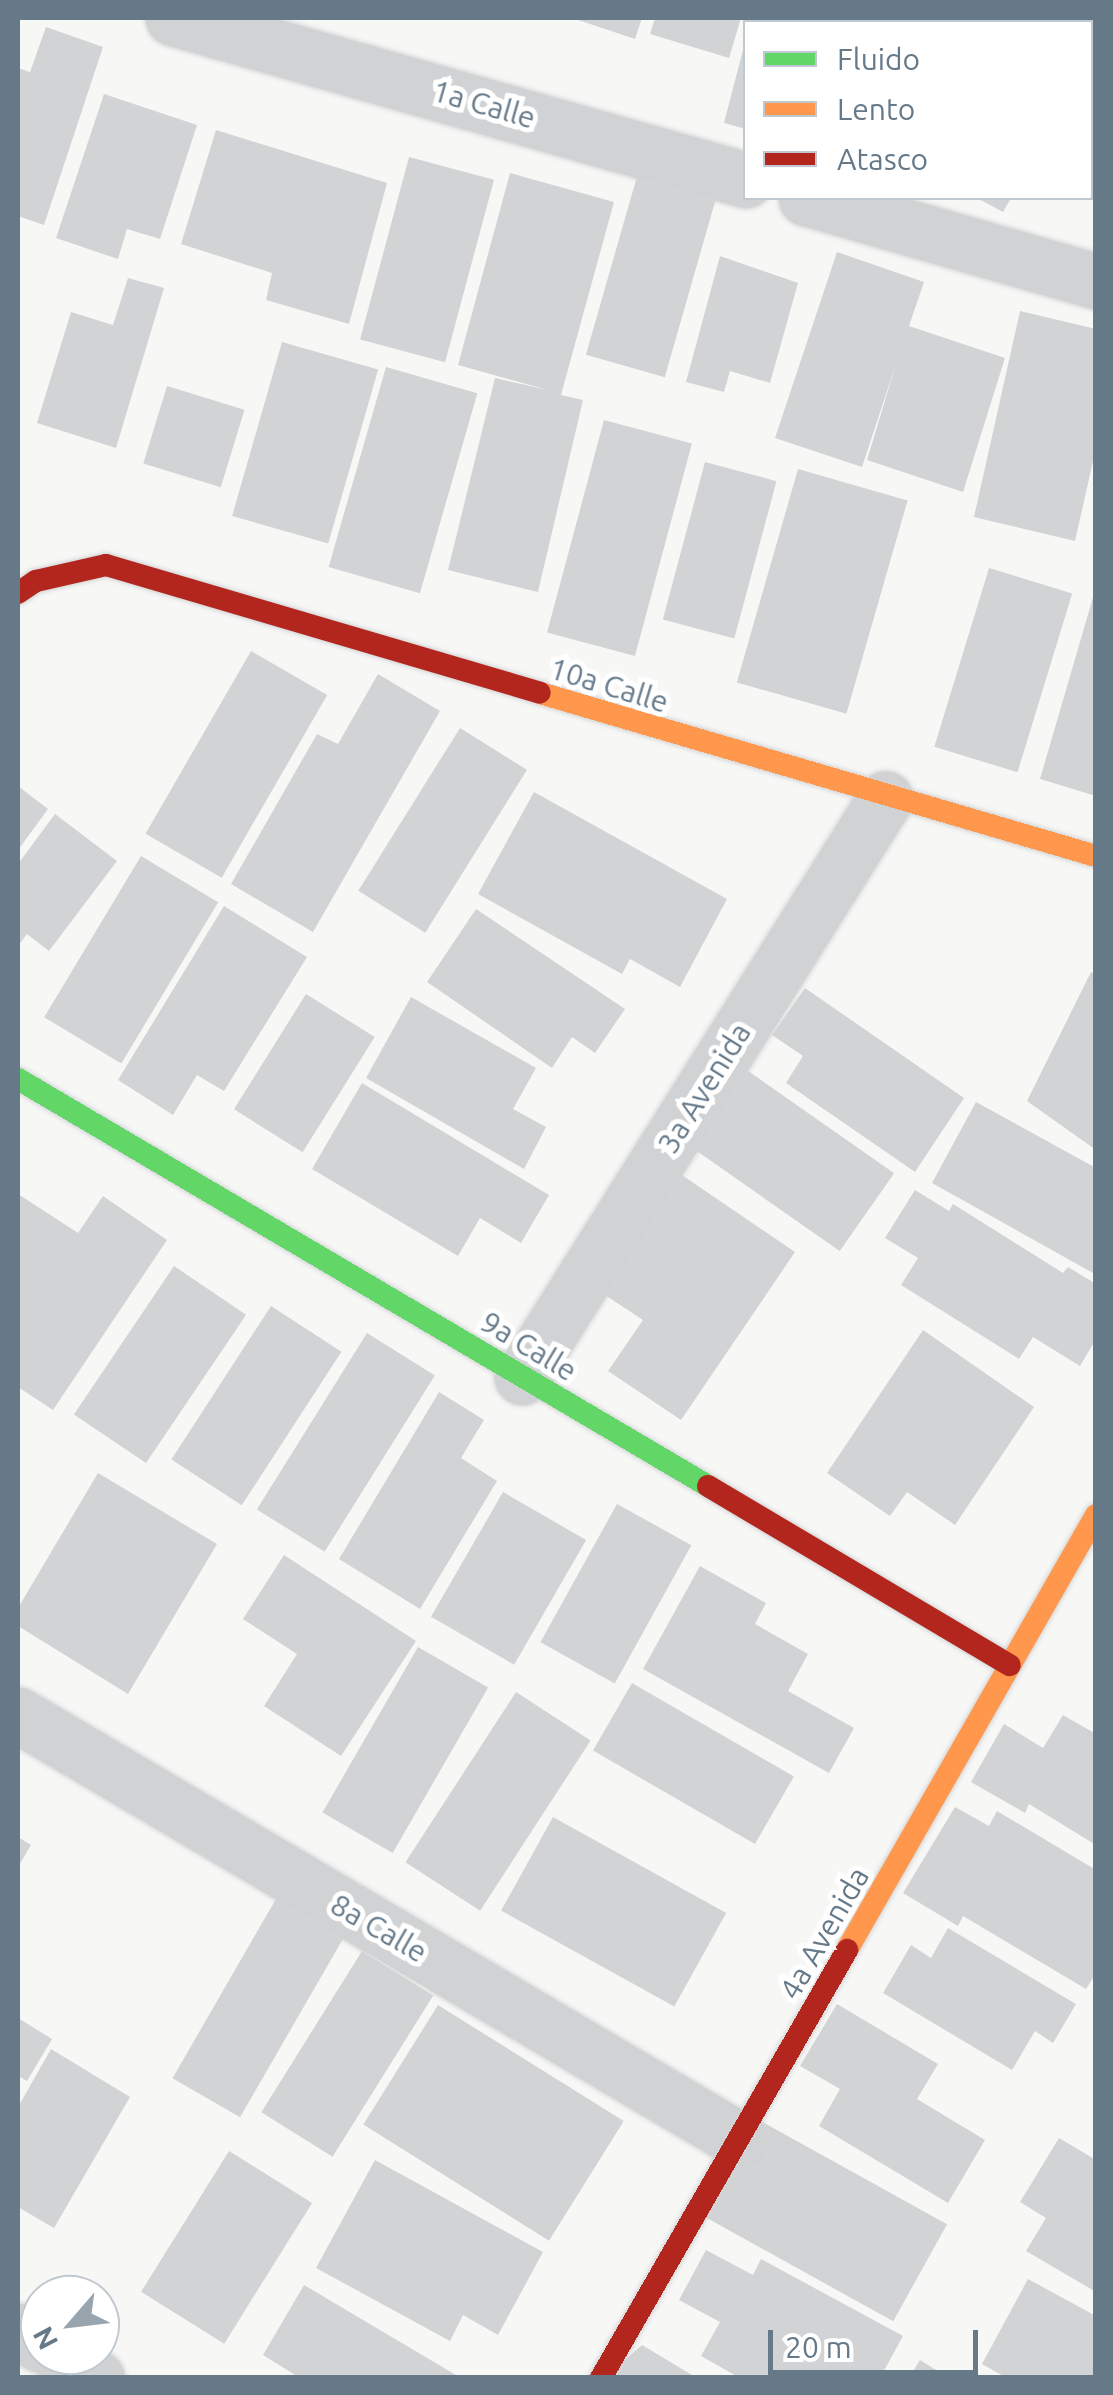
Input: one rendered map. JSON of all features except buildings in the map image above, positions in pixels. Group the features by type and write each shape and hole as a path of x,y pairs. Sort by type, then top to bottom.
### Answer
{"street":[{"name":"1a Calle","path":"215,21 743,179"},
{"path":"813,200 1096,282"},
{"name":"10a Calle","path":"18,594 36,581 106,566 885,799 1096,856"},
{"name":"3a Avenida","path":"522,1377 885,799"},
{"name":"9a Calle","path":"18,1079 1010,1665"},
{"name":"4a Avenida","path":"601,2378 741,2140 1096,1514"},
{"name":"8a Calle","path":"18,1715 741,2140"}],"traffic: fast":[{"path":"18,1079 708,1486"}],"traffic: slow":[{"path":"540,693 1096,856"},
{"path":"847,1950 1096,1515"}],"traffic: jam":[{"path":"18,593 36,581 106,565 540,693"},
{"path":"708,1486 1010,1665"},
{"path":"601,2378 847,1950"}]}
